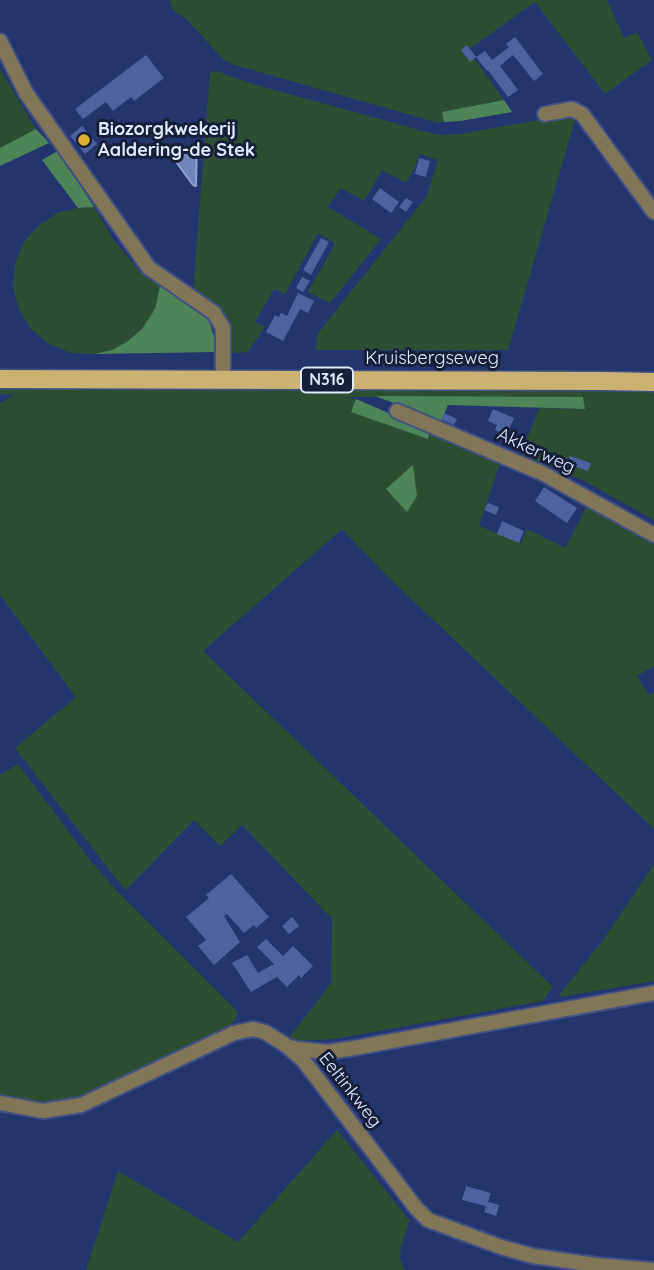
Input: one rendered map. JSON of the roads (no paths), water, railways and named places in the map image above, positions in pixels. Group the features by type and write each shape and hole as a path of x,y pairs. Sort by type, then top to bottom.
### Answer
{"main road":[{"name":"Kruisbergseweg","path":"0,379 654,382"}],"street":[{"path":"0,41 26,93 149,268 214,313 223,328 223,379"},
{"path":"545,114 572,110 582,114 654,212"},
{"name":"Akkerweg","path":"397,411 542,473 654,535"},
{"path":"287,1046 328,1052 654,993"},
{"name":"Eeltinkweg","path":"0,1103 43,1111 80,1105 234,1033 253,1029 265,1032 303,1060 428,1220 533,1256 654,1270"}],"water":[{"path":"197,143 196,186 174,159"}],"place":[{"name":"Biozorgkwekerij Aaldering-de Stek","path":"84,140"}]}
